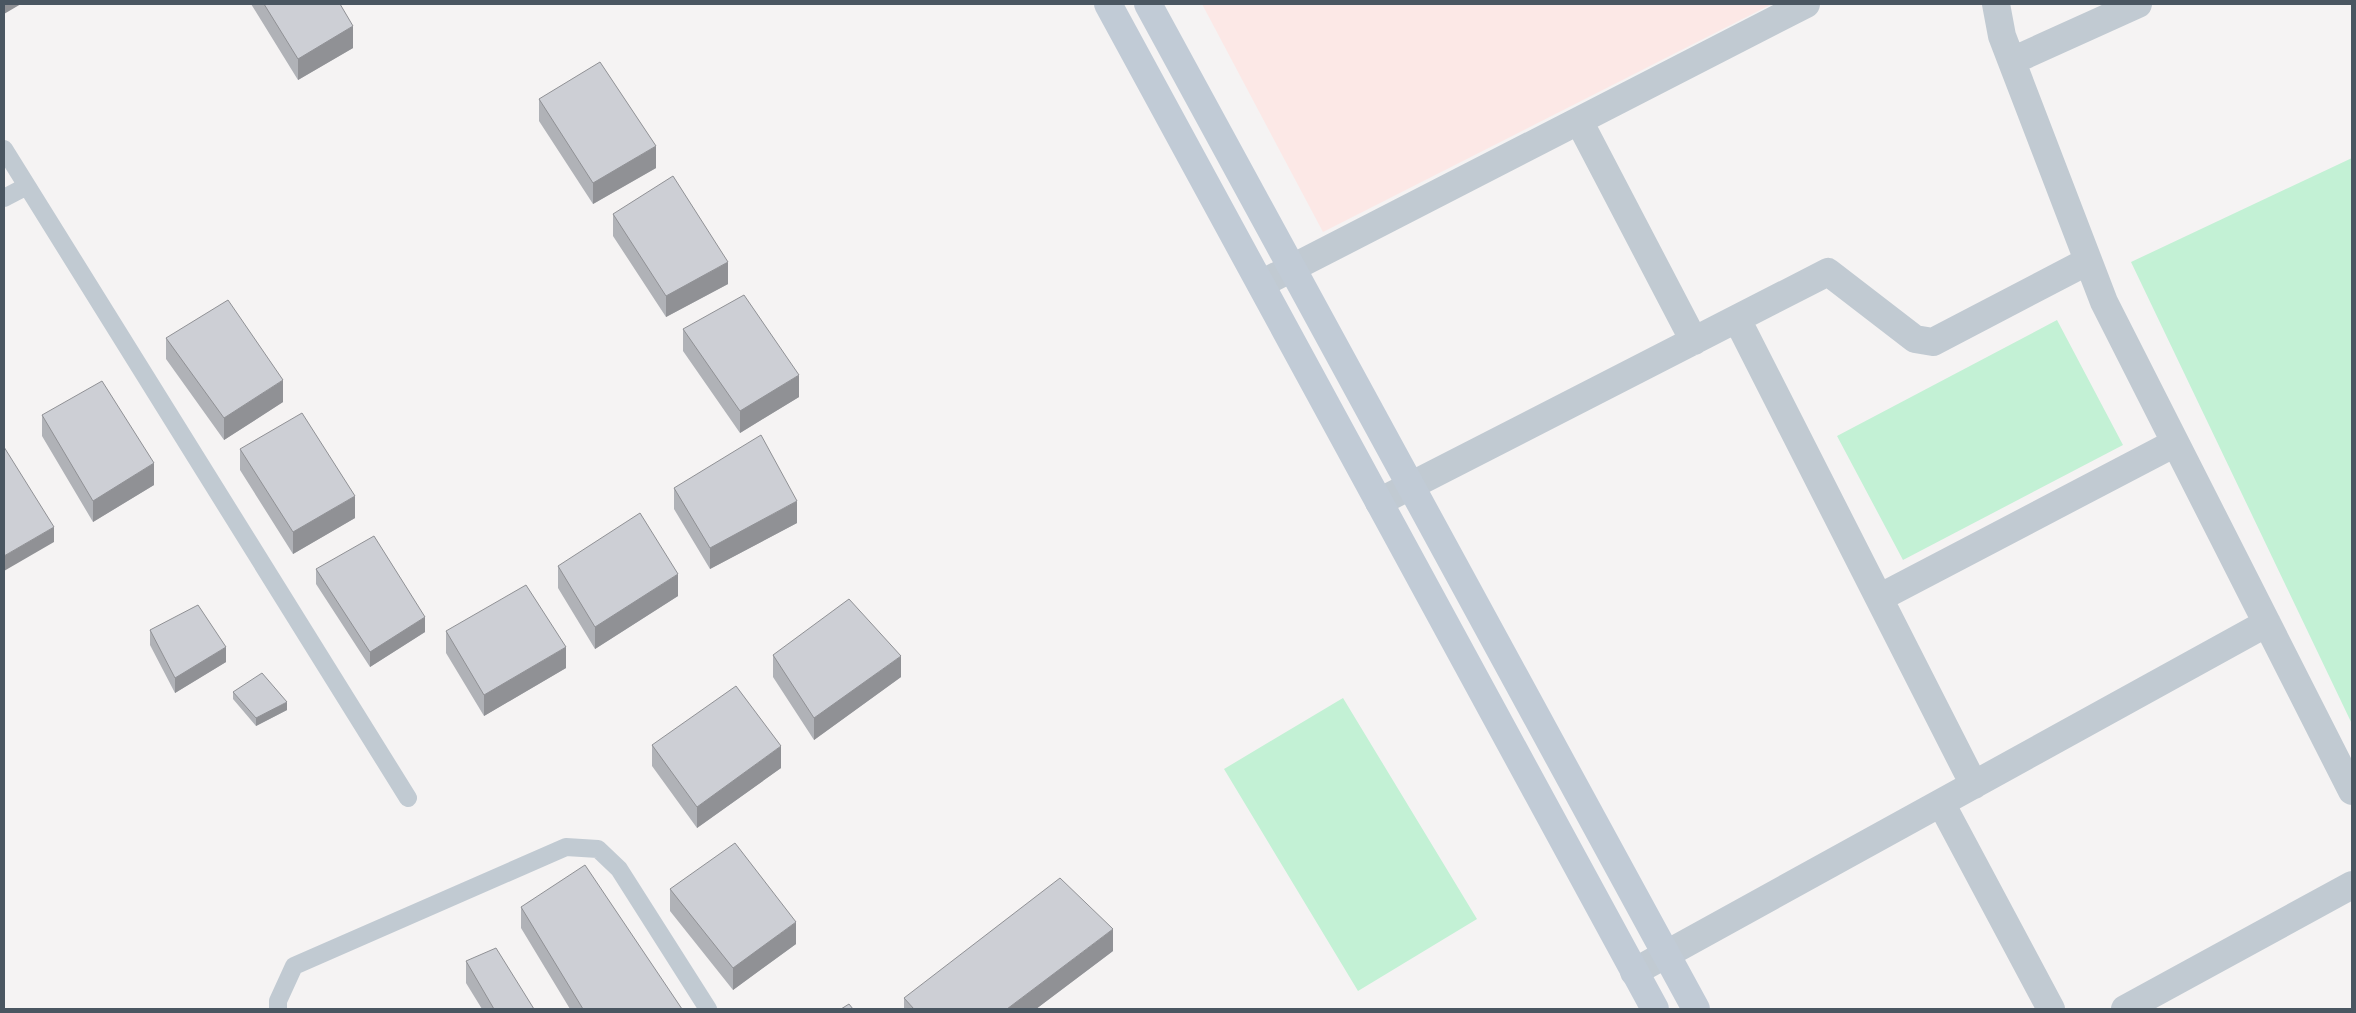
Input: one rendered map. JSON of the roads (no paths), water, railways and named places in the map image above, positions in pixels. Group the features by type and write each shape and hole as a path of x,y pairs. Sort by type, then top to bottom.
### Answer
{"main road":[{"path":"1108,4 1655,1009"},
{"path":"1148,4 1696,1009"}],"street":[{"path":"1260,284 1806,4"},
{"path":"1996,4 2002,36 2104,302 2352,791"},
{"path":"2012,61 2138,4"},
{"path":"1579,121 1694,341"},
{"path":"1379,502 1828,272 1915,339 1933,342 2088,261"},
{"path":"1736,319 1974,785"},
{"path":"1879,598 2176,443"},
{"path":"1634,972 2267,623"},
{"path":"1941,802 2051,1009"},
{"path":"2126,1009 2352,885"}],"lane":[{"path":"4,149 408,798"},
{"path":"4,198 27,186"},
{"path":"278,1009 278,1000 294,966 566,846 598,849 619,869 708,1009"}]}
